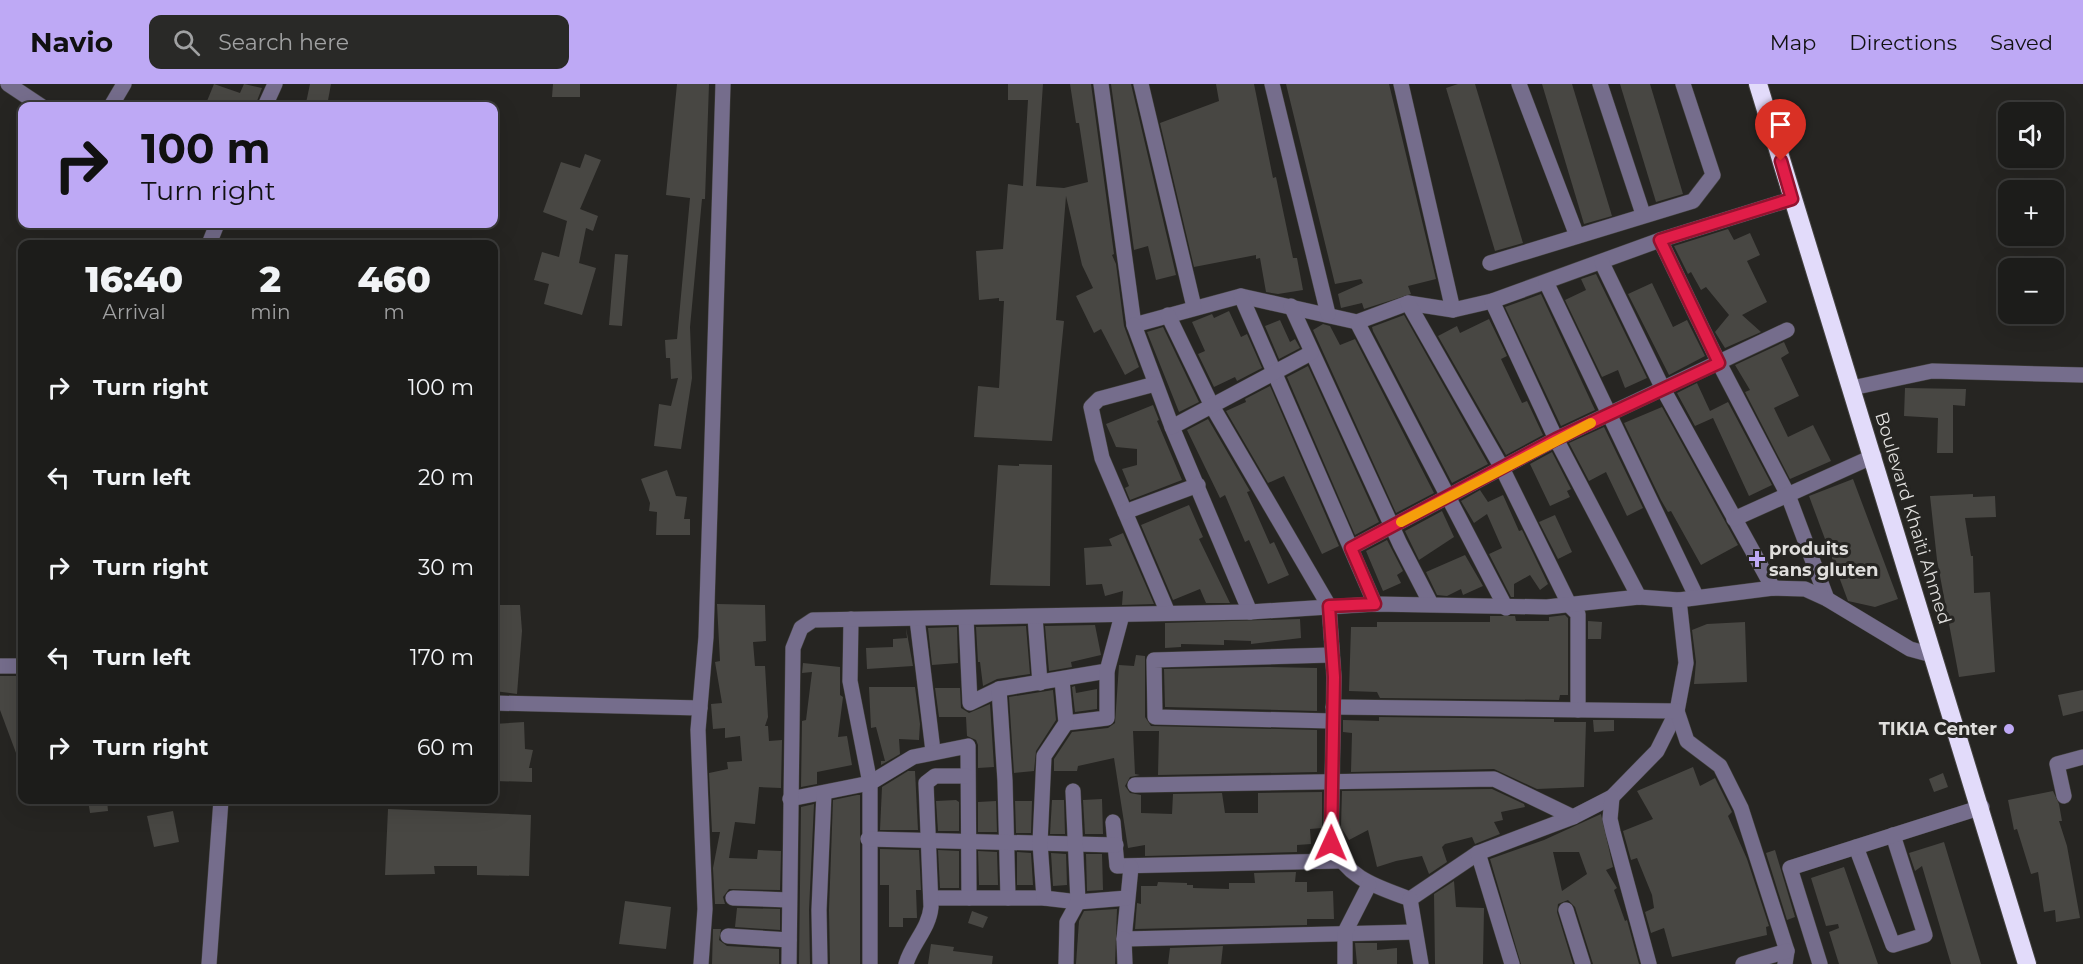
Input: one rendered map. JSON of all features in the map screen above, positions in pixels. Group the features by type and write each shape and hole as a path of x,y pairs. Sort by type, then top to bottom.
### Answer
{"highway":[{"name":"Boulevard Khaiti Ahmed","path":"1758,84 1874,456 1932,655 1982,807 2027,964"}],"street":[{"path":"8,84 35,102"},
{"path":"113,102 124,84"},
{"path":"267,102 275,84"},
{"path":"701,964 705,909 698,730 706,625 723,84"},
{"path":"1101,84 1134,325 1172,427 1250,612"},
{"path":"1141,84 1194,307"},
{"path":"1272,84 1328,314"},
{"path":"1401,84 1453,310"},
{"path":"1520,84 1577,236"},
{"path":"1600,84 1643,214"},
{"path":"1490,263 1643,214 1693,201 1713,175 1683,84"},
{"path":"1134,325 1241,296 1357,322 1408,303 1453,310 1492,301 1602,263 1660,240 1792,199"},
{"path":"1660,240 1719,363 1788,495 1827,599"},
{"path":"1602,263 1662,389 1773,588"},
{"path":"1546,282 1696,596"},
{"path":"1241,296 1375,604"},
{"path":"1492,301 1556,439 1640,597"},
{"path":"1408,303 1502,468 1570,606 1578,614 1578,710"},
{"path":"1291,306 1392,527 1431,604"},
{"path":"1168,315 1212,406 1329,606 1334,677 1331,843 1339,861 1369,885 1410,899"},
{"path":"1357,322 1506,608"},
{"path":"1351,548 1556,439 1787,330"},
{"path":"1172,427 1311,352"},
{"path":"1852,388 1932,371 2083,375"},
{"path":"1155,384 1099,399 1091,407 1102,458 1168,613"},
{"path":"1734,519 1874,456"},
{"path":"1125,512 1198,485"},
{"path":"789,964 794,641 801,628 813,620 1250,612 1375,604 1506,608 1570,606 1640,597 1678,600 1773,588 1804,589 1827,599 1910,649 1932,655"},
{"path":"1410,899 1478,853 1573,817 1612,797 1657,751 1677,711 1686,663 1678,600"},
{"path":"1066,723 1107,718 1107,671 1122,615"},
{"path":"1035,616 1040,683"},
{"path":"966,618 970,703 999,689 1107,671"},
{"path":"851,619 850,681 870,783 868,839 870,964"},
{"path":"917,619 933,751"},
{"path":"1331,655 1154,660 1155,717 1578,710 1677,711"},
{"path":"0,666 18,666"},
{"path":"1044,898 1040,843 1044,756 1066,723 1062,680"},
{"path":"999,689 1005,781 1008,898"},
{"path":"498,703 700,708"},
{"path":"1677,711 1687,741 1720,766 1742,808 1786,958 1743,964"},
{"path":"790,799 870,783 913,757 933,751 968,746 966,776 969,898"},
{"path":"2064,796 2057,764 2083,756"},
{"path":"906,964 911,950 927,924 931,898 926,783 935,776 966,776"},
{"path":"1135,785 1494,779 1573,817"},
{"path":"1066,964 1067,922 1078,902 1073,791"},
{"path":"820,964 819,910 824,793"},
{"path":"1612,797 1613,832 1649,964"},
{"path":"209,964 221,804"},
{"path":"1820,964 1790,868 1982,807"},
{"path":"1113,822 1116,845 1124,866 1127,897 1125,964"},
{"path":"1856,847 1893,945 1925,935 1893,835"},
{"path":"868,839 1116,845"},
{"path":"1478,853 1512,964"},
{"path":"1124,866 1339,861"},
{"path":"1345,964 1345,932 1369,885"},
{"path":"931,898 1044,898 1078,902 1127,897"},
{"path":"733,898 789,900"},
{"path":"1410,899 1421,964"},
{"path":"1566,910 1583,964"},
{"path":"1124,939 1415,932"},
{"path":"728,936 789,940"}],"building":[{"path":"214,84 240,93 244,84 262,88 257,102 207,102"},
{"path":"310,84 331,84 328,102 306,102"},
{"path":"553,84 580,84 580,97 552,97"},
{"path":"677,84 709,84 705,199 702,199 690,327 692,378 681,449 654,446 659,404 671,406 678,378 671,379 670,358 666,358 665,340 677,339 690,198 666,195"},
{"path":"1008,84 1043,84 1036,186 1064,188 1088,182 1079,123 1076,123 1070,84 1091,84 1114,254 1112,255 1116,264 1124,326 1139,367 1125,375 1101,329 1094,333 1076,296 1093,288 1082,265 1066,196 1056,320 1064,321 1052,441 974,437 978,386 999,388 1004,301 999,301 999,298 979,300 976,251 1003,249 1008,184 1023,186 1028,100 1008,100"},
{"path":"1111,84 1131,84 1176,275 1156,280 1148,246 1134,250"},
{"path":"1216,84 1254,84 1273,178 1276,177 1293,258 1297,258 1303,290 1278,294 1266,292 1260,258 1256,259 1256,255 1194,267 1160,123 1219,101"},
{"path":"1286,84 1389,84 1436,279 1408,286 1411,294 1364,309 1362,303 1341,308 1338,294 1363,283 1361,279 1335,284"},
{"path":"1458,84 1475,84 1523,243 1495,251 1446,88"},
{"path":"1542,84 1572,84 1612,216 1584,224"},
{"path":"1620,84 1650,84 1683,194 1656,202"},
{"path":"585,154 601,160 580,209 598,216 593,231 586,228 579,263 596,268 582,315 544,304 549,284 534,280 542,252 559,257 567,221 543,212 561,162 580,168"},
{"path":"1728,229 1734,240 1750,233 1760,255 1747,261 1767,302 1742,315 1761,332 1725,348 1715,332 1729,315 1706,287 1701,290 1691,272 1688,274 1674,246"},
{"path":"615,254 628,255 622,326 609,325"},
{"path":"1596,274 1647,378 1625,388 1618,370 1602,377 1565,300 1586,290 1581,279"},
{"path":"1652,283 1673,327 1687,320 1705,356 1669,375 1628,294"},
{"path":"1541,294 1595,410 1561,426 1505,307"},
{"path":"1229,311 1241,337 1247,334 1262,368 1237,381 1235,377 1214,387 1198,354 1205,351 1192,322 1212,314 1214,318"},
{"path":"1404,315 1488,464 1452,483 1373,331 1372,327"},
{"path":"1489,319 1507,356 1501,359 1522,403 1527,401 1543,435 1506,455 1438,336 1457,326 1460,333"},
{"path":"1280,320 1290,342 1295,339 1300,348 1279,359 1265,326"},
{"path":"1323,324 1330,326 1340,345 1355,339 1434,493 1396,513 1313,330"},
{"path":"1163,327 1199,402 1179,412 1147,332"},
{"path":"1784,342 1789,353 1781,358 1799,396 1774,408 1788,437 1813,425 1831,461 1790,479 1745,392 1750,390 1735,365"},
{"path":"1308,366 1379,522 1355,535 1287,377"},
{"path":"1697,383 1710,411 1728,402 1772,485 1749,496 1713,418 1695,426 1677,393"},
{"path":"1270,386 1339,546 1322,554 1284,476 1268,483 1226,411 1246,402 1245,399"},
{"path":"1905,388 1966,389 1965,406 1953,405 1953,453 1937,453 1938,418 1904,416"},
{"path":"1153,405 1159,420 1157,421 1182,480 1130,500 1125,488 1129,486 1122,469 1137,465 1137,449 1116,447 1106,424"},
{"path":"1662,407 1738,545 1701,565 1671,511 1668,512 1661,500 1624,423"},
{"path":"1208,419 1250,491 1247,492 1270,544 1274,542 1289,575 1268,584 1249,540 1245,542 1225,495 1220,498 1187,430"},
{"path":"1604,427 1643,508 1627,516 1606,472 1589,481 1569,443"},
{"path":"1552,452 1571,489 1567,491 1570,497 1550,506 1530,464"},
{"path":"1019,464 1052,465 1050,586 990,585 998,465 1019,466"},
{"path":"667,470 676,496 687,497 684,519 690,519 690,535 656,535 657,512 649,511 650,503 641,479"},
{"path":"1853,479 1898,599 1875,607 1848,601 1809,496"},
{"path":"1480,490 1488,502 1503,495 1519,531 1522,530 1548,584 1540,590 1530,575 1514,584 1514,597 1511,597 1489,554 1502,548 1487,514 1474,523 1461,501"},
{"path":"1973,494 1973,497 1995,496 1996,517 1965,518 1971,556 1973,556 1974,593 1990,592 1995,672 1959,677 1937,560 1930,496"},
{"path":"1189,505 1203,537 1199,539 1230,603 1206,603 1200,589 1173,600 1141,525"},
{"path":"1442,511 1454,537 1419,560 1405,531"},
{"path":"1555,515 1572,552 1558,559 1539,522"},
{"path":"1123,533 1154,604 1122,605 1123,591 1105,596 1102,584 1086,585 1084,548 1112,546 1109,539"},
{"path":"1387,540 1403,571 1397,575 1401,583 1383,591 1366,551"},
{"path":"1465,555 1483,586 1463,595 1461,589 1447,596 1437,595 1426,572"},
{"path":"717,604 765,605 766,641 753,642 755,666 765,666 768,717 765,726 768,726 769,741 782,740 781,788 759,787 755,824 735,822 729,858 757,859 758,850 781,851 780,890 729,889 723,897 725,904 715,904 713,868 720,832 712,832 709,773 728,769 727,762 742,761 740,736 725,738 725,728 713,729 711,704 722,703 715,662 720,661"},
{"path":"498,605 520,605 522,631 517,694 498,692"},
{"path":"1565,615 1568,618 1568,695 1560,695 1559,700 1380,698 1377,692 1349,691 1351,627 1377,627 1377,622 1490,622 1490,616 1515,616 1516,621 1549,621 1549,617"},
{"path":"1300,619 1301,638 1251,644 1251,641 1224,640 1224,645 1181,644 1181,647 1165,648 1165,623"},
{"path":"1588,621 1602,622 1601,639 1588,639"},
{"path":"1745,622 1747,682 1694,684 1696,662 1692,630 1707,624"},
{"path":"1095,625 1101,655 1071,662 1072,667 1049,671 1045,626"},
{"path":"1026,626 1030,674 997,679 983,686 980,662 978,662 976,627"},
{"path":"957,627 958,663 932,665 928,628"},
{"path":"906,628 913,666 867,669 866,648 893,647 893,639 907,638"},
{"path":"1136,655 1145,656 1145,717 1151,726 1317,730 1317,772 1158,775 1159,731 1133,731 1135,774 1140,775 1130,777 1125,786 1130,793 1141,795 1141,813 1172,814 1173,794 1222,793 1225,813 1258,813 1258,793 1322,792 1322,828 1310,829 1311,844 1297,845 1297,852 1145,856 1145,845 1128,848 1114,758 1078,766 1077,771 1054,771 1054,759 1072,732 1108,728 1115,723 1119,665 1134,666"},
{"path":"803,663 840,667 840,695 843,697 838,737 847,736 852,765 817,772 817,784 801,787 802,721 806,720 812,672 802,673"},
{"path":"1317,668 1317,711 1165,707 1164,669"},
{"path":"0,676 18,676 18,758 0,710"},
{"path":"1075,686 1076,693 1097,689 1097,709 1075,712 1072,687"},
{"path":"869,687 915,687 920,724 919,740 899,739 900,754 881,765 881,761 885,761 876,727 871,728"},
{"path":"935,688 960,688 961,708 969,713 990,704 994,767 978,768 978,745 976,740 967,736 966,717 939,717"},
{"path":"1053,690 1056,720 1036,751 1034,771 1014,773 1009,697"},
{"path":"2083,690 2083,711 2063,716 2058,695"},
{"path":"1379,717 1554,719 1554,722 1586,722 1584,787 1537,789 1494,769 1351,772 1352,733 1343,732 1343,720 1379,721"},
{"path":"1593,720 1614,720 1614,731 1594,732"},
{"path":"524,722 525,749 533,750 529,768 532,768 532,782 498,781 498,724"},
{"path":"1693,767 1700,786 1715,778 1732,812 1728,816 1747,859 1769,926 1766,927 1767,935 1672,957 1664,928 1651,933 1645,912 1654,908 1652,895 1637,858 1631,860 1623,831 1653,819 1637,791"},
{"path":"908,771 915,771 918,830 880,830 882,787"},
{"path":"1943,773 1948,787 1934,792 1929,779"},
{"path":"1492,789 1524,804 1525,807 1501,812 1503,820 1494,822 1500,834 1475,844 1472,837 1445,844 1442,847 1447,862 1429,874 1422,856 1377,867 1368,830 1349,840 1341,827 1342,791"},
{"path":"2053,791 2059,804 2062,821 2059,821 2067,846 2080,918 2056,922 2055,910 2044,912 2038,872 2031,874 2017,829 2014,830 2008,800"},
{"path":"860,795 860,964 830,964 829,910 833,800"},
{"path":"1102,799 1103,834 1085,834 1083,800"},
{"path":"956,800 959,802 959,831 938,831 936,801"},
{"path":"1052,800 1064,800 1065,834 1050,834"},
{"path":"996,801 997,832 978,832 978,802"},
{"path":"1015,801 1032,801 1031,833 1016,833"},
{"path":"89,804 107,804 108,811 90,813"},
{"path":"814,804 809,910 810,964 799,964 801,807"},
{"path":"388,809 531,815 529,876 477,875 477,866 434,866 435,874 385,875"},
{"path":"173,811 179,842 154,847 147,816"},
{"path":"1601,814 1613,867 1606,870 1617,888 1614,890 1625,921 1627,920 1639,964 1593,964 1575,907 1568,900 1558,904 1557,912 1573,964 1521,964 1490,859 1544,840","holes":["1553,852 1579,852 1587,874 1562,891"]},
{"path":"1944,842 1981,964 1951,964 1922,866 1915,871 1909,853"},
{"path":"880,849 919,850 921,890 916,890 917,918 903,918 903,927 889,927 889,885 880,885"},
{"path":"938,850 959,851 959,888 940,888"},
{"path":"1775,850 1795,917 1787,920 1766,853"},
{"path":"978,851 997,852 998,885 979,885"},
{"path":"1017,852 1031,853 1033,885 1017,885"},
{"path":"1051,853 1066,854 1067,885 1053,886"},
{"path":"1086,854 1102,854 1103,890 1087,891"},
{"path":"1844,867 1878,964 1839,964 1829,932 1839,928 1838,924 1826,926 1811,878"},
{"path":"1296,872 1295,882 1307,882 1307,892 1333,891 1334,919 1307,919 1307,925 1135,929 1137,903 1141,904 1141,886 1157,886 1158,882 1187,883 1187,885 1193,885 1193,888 1229,889 1229,883 1255,883 1254,873"},
{"path":"1454,881 1456,907 1484,908 1483,964 1435,964 1434,894"},
{"path":"625,901 671,907 666,949 619,944"},
{"path":"737,908 780,909 780,930 735,927"},
{"path":"1117,909 1115,964 1076,964 1079,921 1084,911"},
{"path":"972,911 988,917 983,928 968,923"},
{"path":"713,929 721,929 719,940 727,946 779,949 779,964 712,964"},
{"path":"1355,943 1377,943 1377,950 1397,948 1397,964 1357,964"},
{"path":"931,944 954,947 953,951 993,956 992,964 928,964"},
{"path":"1223,946 1221,964 1168,964 1170,948"}],"slow traffic":[{"path":"1401,522 1556,439 1591,423"}],"place":[{"name":"produits sans gluten","path":"1757,559"},
{"name":"TIKIA Center","path":"2009,729"}],"route":[{"path":"1331,843 1334,677 1329,606 1375,604 1351,548 1556,439 1719,363 1660,240 1792,199 1781,161"}]}
